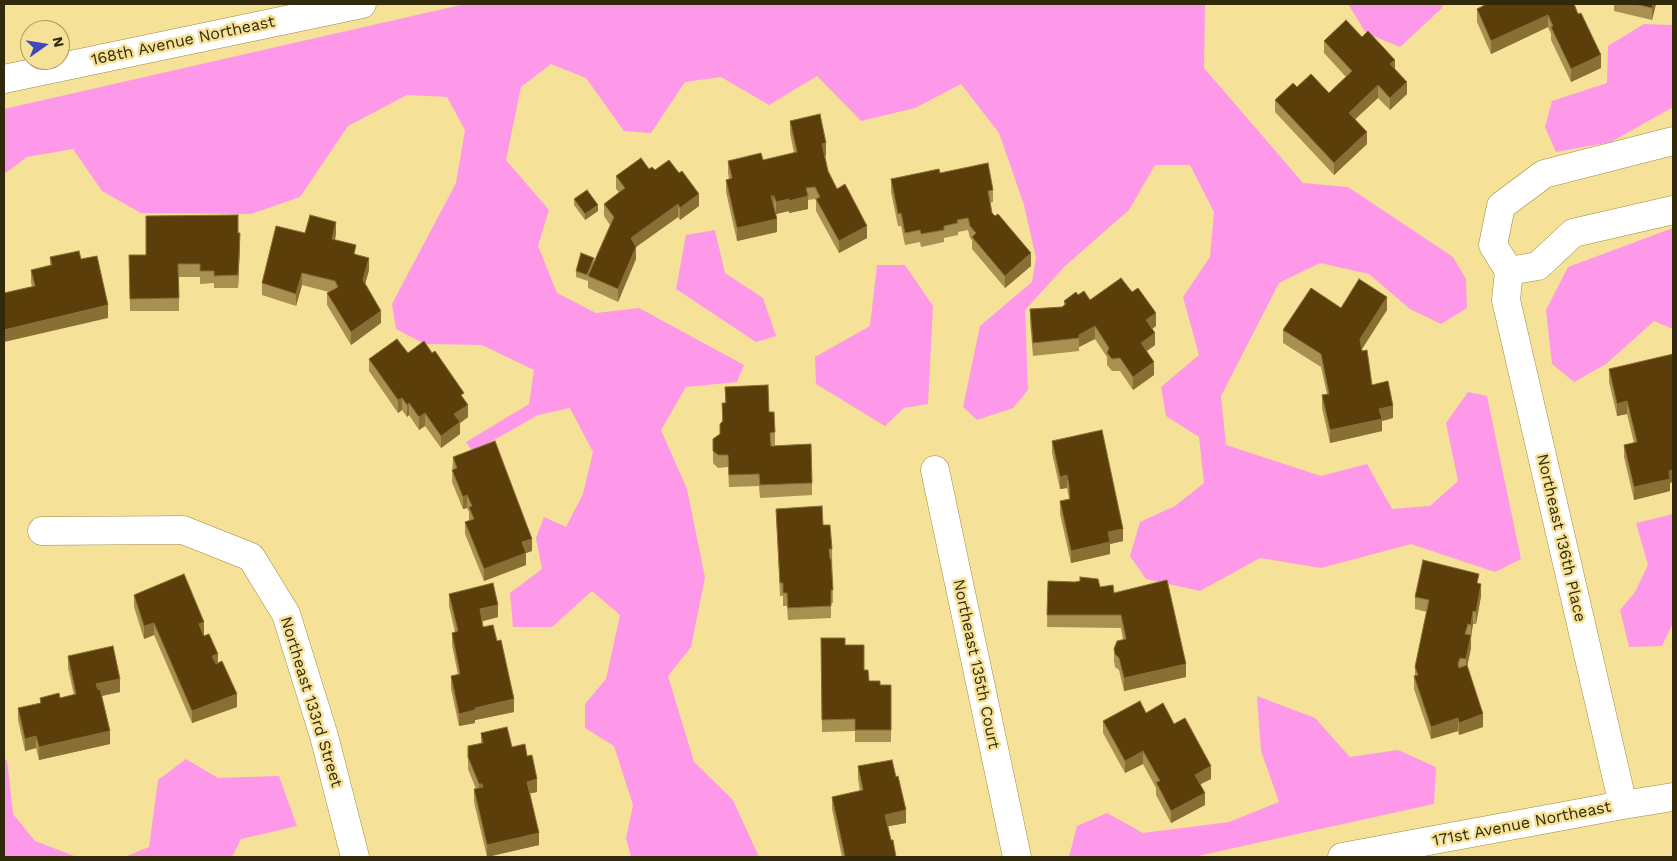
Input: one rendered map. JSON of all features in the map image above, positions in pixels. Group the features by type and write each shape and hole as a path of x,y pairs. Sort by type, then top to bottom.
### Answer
{"street":[{"name":"168th Avenue Northeast","path":"4,79 362,4"},
{"path":"1673,142 1544,174 1500,206 1493,245 1509,271 1538,266 1573,234 1673,210"},
{"name":"Northeast 136th Place","path":"1509,271 1506,300 1622,805"},
{"name":"Northeast 135th Court","path":"935,470 1017,857"},
{"name":"Northeast 133rd Street","path":"42,531 182,530 250,557 286,614 324,736 355,857"},
{"name":"171st Avenue Northeast","path":"1342,857 1673,797"}],"shaded area":[{"path":"465,4 1205,4 1204,68 1303,183 1348,187 1453,257 1466,279 1467,308 1441,324 1410,309 1369,274 1320,263 1279,283 1221,396 1226,445 1321,476 1367,464 1392,509 1430,506 1458,481 1446,423 1468,392 1487,396 1521,559 1495,572 1411,544 1321,568 1260,558 1200,591 1146,579 1130,556 1140,522 1175,506 1204,483 1199,437 1166,416 1161,387 1199,355 1183,297 1210,257 1214,212 1190,165 1155,165 1129,210 1065,266 1025,310 1028,390 1013,408 977,420 963,407 980,326 1032,282 1036,258 1024,205 999,133 961,84 915,108 861,121 817,76 769,105 721,77 685,82 651,133 624,131 586,78 551,64 521,87 506,160 549,210 538,246 557,293 596,313 639,308 744,365 737,382 686,387 661,430 687,489 705,577 691,647 668,676 694,762 733,800 759,857 631,857 626,838 633,805 614,746 585,728 585,704 606,679 620,615 592,591 552,627 513,627 510,593 542,569 536,538 544,517 566,527 583,494 593,452 570,408 538,415 473,452 466,442 529,404 534,370 482,345 425,344 396,329 392,304 456,183 465,130 447,97 407,95 348,126 300,197 251,214 141,213 102,191 73,149 27,157 4,174 4,109"},
{"path":"1348,4 1443,4 1442,8 1400,47 1366,33"},
{"path":"1644,24 1673,25 1673,107 1611,142 1556,152 1545,127 1552,101 1607,83 1608,46"},
{"path":"1673,228 1673,329 1654,321 1606,364 1574,382 1552,364 1546,310 1568,267"},
{"path":"715,230 725,273 763,298 776,336 756,342 676,289 686,235"},
{"path":"877,265 905,265 933,306 928,404 904,408 885,426 816,384 815,357 870,326"},
{"path":"1673,514 1673,623 1662,646 1629,647 1620,610 1635,592 1648,565 1636,523"},
{"path":"1257,696 1315,718 1350,757 1398,750 1436,767 1434,804 1193,857 1069,857 1077,826 1107,813 1143,833 1229,822 1279,802 1261,751"},
{"path":"4,759 7,760 13,814 35,841 77,857 4,857"},
{"path":"186,759 218,778 279,776 297,826 241,839 232,857 124,857 149,847 158,780"}],"building":[{"path":"1487,4 1574,4 1578,14 1581,13 1601,55 1571,69 1551,27 1553,26 1548,15 1491,41 1477,9"},
{"path":"1635,4 1653,4 1652,8"},
{"path":"1346,20 1362,37 1368,31 1395,60 1390,64 1407,82 1390,98 1378,85 1349,113 1367,132 1334,163 1275,100 1293,83 1297,87 1311,74 1329,93 1352,71 1324,41"},
{"path":"820,114 826,143 822,144 828,171 837,189 845,184 867,226 839,241 816,199 820,197 815,187 806,188 808,196 789,201 789,199 776,202 774,196 771,196 777,219 737,228 726,180 732,178 728,161 761,153 763,160 797,152 790,121"},
{"path":"641,158 649,169 652,167 655,170 669,160 679,173 682,171 699,194 680,208 678,204 631,238 636,247 618,289 588,276 614,217 604,204 625,188 616,176"},
{"path":"988,163 993,190 988,191 992,213 995,216 998,214 1031,253 1005,276 972,237 976,233 970,226 968,218 957,220 958,223 944,226 944,230 921,234 920,230 905,233 901,213 898,214 891,179 939,169 940,173"},
{"path":"587,190 598,205 585,214 574,199"},
{"path":"238,215 238,233 240,233 238,275 214,276 214,271 200,271 200,264 178,264 179,298 130,299 129,255 146,255 146,216"},
{"path":"310,215 336,222 332,239 356,245 354,254 369,258 363,280 381,311 351,332 327,293 338,287 335,281 302,273 296,294 262,283 276,226 305,233"},
{"path":"79,251 81,259 97,256 108,305 4,330 4,293 35,286 31,270 52,265 50,257"},
{"path":"581,253 594,258 587,275 576,271"},
{"path":"1121,278 1132,292 1138,288 1156,313 1146,320 1155,333 1141,343 1154,362 1133,377 1120,358 1112,359 1107,353 1109,348 1095,326 1079,335 1079,338 1033,343 1030,309 1062,307 1066,304 1064,301 1076,292 1078,295 1084,291 1090,300"},
{"path":"1359,279 1387,297 1360,339 1362,351 1367,350 1372,385 1388,381 1393,406 1379,409 1382,419 1330,430 1322,395 1329,394 1321,354 1283,330 1311,288 1341,308"},
{"path":"397,339 408,353 424,341 432,353 435,351 464,393 461,395 468,405 454,414 460,422 441,436 425,413 419,417 409,403 407,405 402,398 398,400 369,359"},
{"path":"1673,354 1673,470 1669,471 1670,479 1634,487 1624,445 1637,442 1627,401 1617,404 1609,369"},
{"path":"768,385 769,412 774,412 775,432 770,433 771,446 811,444 812,483 760,485 759,474 729,475 728,455 718,455 713,451 713,439 720,434 720,424 723,421 722,403 726,403 725,387"},
{"path":"1102,430 1123,529 1108,532 1110,542 1071,551 1060,501 1070,499 1069,486 1067,475 1060,477 1052,441"},
{"path":"495,441 532,539 522,542 526,553 484,569 465,522 474,519 469,507 472,506 467,495 463,497 452,470 457,468 453,457"},
{"path":"822,506 823,525 830,525 832,549 829,549 833,590 831,590 831,606 788,608 787,593 783,593 783,583 780,583 776,509"},
{"path":"1423,560 1479,574 1477,583 1481,584 1476,612 1473,611 1471,625 1468,624 1465,634 1471,635 1466,659 1460,658 1458,664 1459,668 1467,665 1483,714 1459,723 1458,718 1431,727 1414,676 1418,675 1415,667 1429,600 1415,597"},
{"path":"184,574 204,622 199,624 204,636 209,634 218,654 212,656 216,664 222,661 237,694 192,711 154,623 144,626 134,595"},
{"path":"1080,577 1098,579 1100,587 1113,585 1114,593 1167,580 1186,664 1124,678 1119,658 1115,654 1114,649 1117,641 1126,639 1121,615 1047,615 1048,581 1075,582 1080,581"},
{"path":"493,583 498,605 480,609 483,627 493,625 497,641 501,640 514,699 475,708 475,710 459,714 451,676 460,674 452,633 458,631 449,594"},
{"path":"821,638 845,638 845,645 864,645 864,670 868,670 869,681 880,681 880,685 891,685 891,730 855,730 855,719 822,720"},
{"path":"113,646 120,679 96,684 98,690 100,689 110,731 39,747 36,736 25,739 18,708 41,703 40,698 59,693 60,698 76,694 68,656"},
{"path":"1140,701 1146,713 1163,703 1174,724 1185,718 1211,766 1195,775 1205,793 1171,811 1156,782 1160,781 1143,751 1125,761 1103,721"},
{"path":"507,727 512,747 525,744 527,756 532,755 537,779 527,782 539,833 487,845 474,789 483,787 482,784 479,784 468,757 468,746 483,743 481,733"},
{"path":"892,760 906,810 885,815 896,857 845,857 832,797 863,790 858,766"}]}
